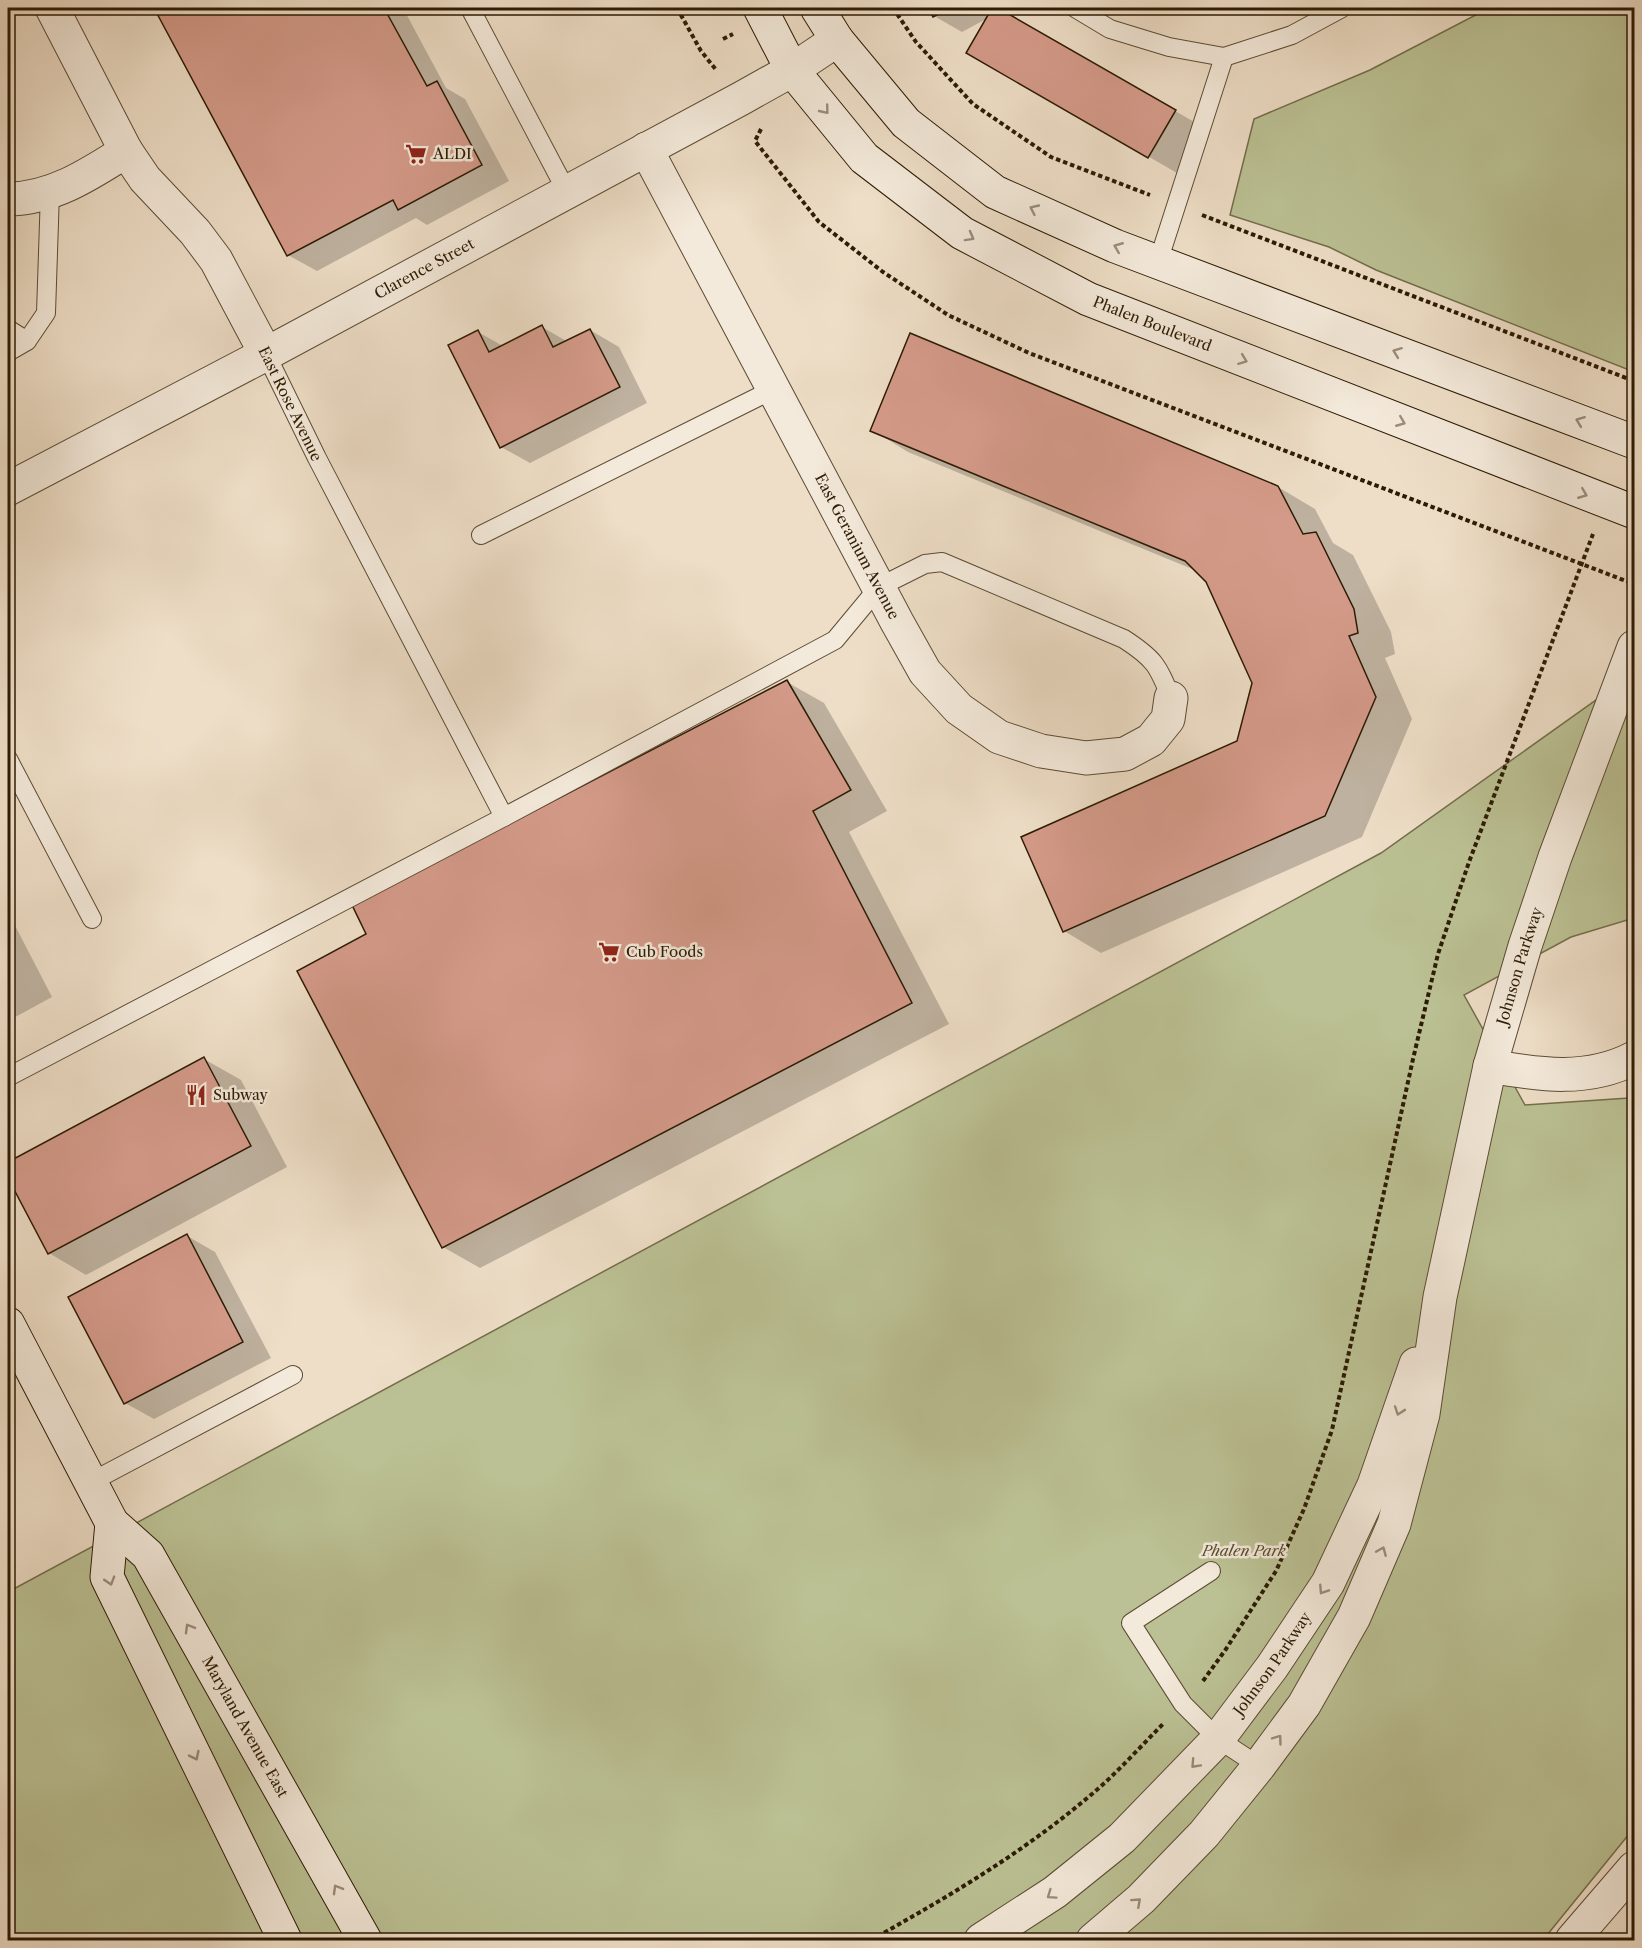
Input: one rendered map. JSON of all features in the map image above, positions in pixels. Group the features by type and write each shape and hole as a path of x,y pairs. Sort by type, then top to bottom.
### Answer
{"street":[{"name":"East Rose Avenue","path":"52,8 126,151 145,179 195,232 216,260 266,354"},
{"name":"Phalen Boulevard","path":"760,8 792,69 864,158 962,233 1088,299 1635,513"},
{"path":"817,8 837,40 906,123 995,192 1115,246 1635,442"},
{"name":"Clarence Street","path":"8,489 266,354 567,192 792,69 837,40"},
{"name":"East Geranium Avenue","path":"646,149 925,672 959,709 999,737 1041,751 1086,758 1125,754 1151,740 1168,719 1171,698"},
{"path":"8,199 32,197 73,183 126,151"},
{"name":"Johnson Parkway","path":"1093,1941 1141,1899 1204,1834 1259,1766 1304,1705 1354,1617 1394,1524 1423,1414 1440,1297 1490,1066 1542,896 1635,647"},
{"path":"1490,1066 1536,1075 1585,1074 1615,1067 1635,1058"},
{"name":"Johnson Parkway","path":"981,1941 1055,1892 1122,1838 1218,1739 1272,1667 1329,1583 1374,1485 1440,1297"},
{"name":"Maryland Avenue East","path":"8,1324 112,1523 148,1554 365,1941"},
{"path":"112,1523 106,1577 285,1941"},
{"path":"1572,1941 1635,1868"}],"lane":[{"path":"470,8 567,192"},
{"path":"1075,8 1110,29 1169,47 1224,57 1292,35 1342,8"},
{"path":"1158,262 1224,57"},
{"path":"8,352 27,341 46,313 50,192"},
{"path":"8,329 27,341"},
{"name":"East Rose Avenue","path":"266,354 317,458 504,817"},
{"path":"481,535 774,389"},
{"path":"8,1077 504,817 835,639 879,587 925,564 942,562 1124,639 1146,653 1159,669 1171,698"},
{"path":"8,759 92,919"},
{"path":"91,1482 293,1375"},
{"path":"1211,1571 1131,1623 1183,1704 1218,1739 1259,1766"}],"path":[{"path":"677,8 709,61"},
{"path":"893,8 916,42 973,104 1051,157 1635,381"},
{"path":"761,127 755,141 819,222 883,272 948,315 1029,353 1635,584"},
{"path":"871,1941 960,1890 1014,1853 1092,1794 1195,1692 1226,1649 1276,1571 1305,1509 1332,1430 1438,954 1469,862 1581,565"}],"green space":[{"path":"1489,8 1634,8 1634,372 1376,270 1329,247 1230,215 1254,119 1370,70"},
{"name":"Phalen Park","path":"1634,673 1634,918 1571,937 1464,995 1525,1105 1629,1098 1634,1093 1634,1828 1543,1940 8,1940 8,1592 1381,853"}],"building":[{"path":"154,8 384,8 427,86 437,81 482,165 398,210 393,200 287,256"},
{"path":"928,8 950,8 933,17"},
{"path":"992,8 998,8 1176,110 1148,158 966,53"},
{"path":"542,325 553,347 590,329 620,387 500,448 448,345 478,330 489,352"},
{"path":"910,333 1278,486 1303,534 1316,532 1354,609 1358,633 1349,636 1376,697 1325,816 1063,932 1021,837 1237,741 1252,683 1206,582 1185,561 870,431"},
{"name":"Cub Foods","path":"787,680 851,790 813,811 912,1003 442,1248 297,971 366,934 352,905"},
{"path":"204,1057 251,1146 48,1254 8,1178 8,1162"},
{"path":"187,1234 243,1342 124,1404 68,1297"}],"place":[{"name":"ALDI","path":"416,154"},
{"name":"Cub Foods","path":"609,952"},
{"name":"Subway","path":"196,1095"}]}
